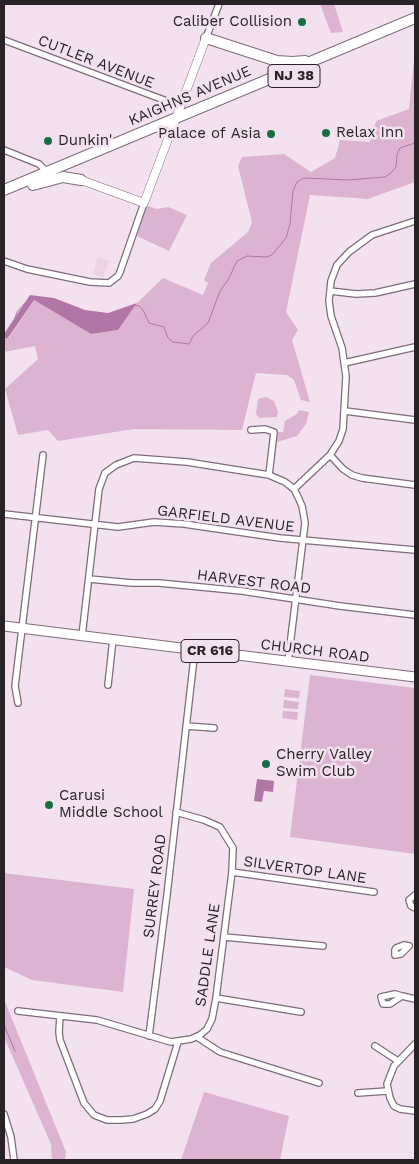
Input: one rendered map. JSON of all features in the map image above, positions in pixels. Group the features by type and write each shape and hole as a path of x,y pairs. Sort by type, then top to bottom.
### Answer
{"highway":[{"name":"KAIGHNS AVENUE","path":"4,197 415,18"},
{"name":"KAIGHNS AVENUE","path":"4,190 415,25"},
{"path":"206,38 282,62 316,60"},
{"path":"33,185 63,178 81,180"}],"main road":[{"name":"CHURCH ROAD","path":"4,626 415,677"}],"street":[{"path":"4,261 27,269 96,283 107,283 114,280 120,272 174,122 220,4"},
{"name":"CUTLER AVENUE","path":"4,40 180,106"},
{"path":"4,150 39,164 47,172"},
{"path":"81,180 144,203"},
{"path":"294,489 330,455 339,441 343,429 346,376 342,348 331,316 329,301 331,281 337,265 372,235 415,221"},
{"path":"330,290 356,294 375,294 415,284"},
{"path":"344,363 415,347"},
{"path":"345,411 415,420"},
{"path":"251,430 265,429 274,432 270,475"},
{"path":"18,703 15,686 44,455"},
{"path":"330,455 343,469 352,475 415,485"},
{"path":"82,636 100,489 105,473 116,464 134,458 187,462 270,475 294,489 302,506 306,523 288,662"},
{"name":"GARFIELD AVENUE","path":"4,514 118,527 154,522 304,540 415,550"},
{"name":"HARVEST ROAD","path":"89,579 132,584 159,583 242,591 415,615"},
{"path":"108,685 113,640"},
{"name":"SURREY ROAD","path":"149,1036 195,649"},
{"path":"186,726 214,728"},
{"name":"SADDLE LANE","path":"176,812 220,827 233,848 232,872 216,998 212,1019 207,1029 197,1037"},
{"name":"SILVERTOP LANE","path":"232,872 374,892"},
{"path":"415,895 409,900 410,906 415,908"},
{"path":"224,937 324,946"},
{"path":"409,946 415,948"},
{"path":"402,996 415,999"},
{"path":"216,998 301,1012"},
{"path":"18,1011 97,1020 149,1036 178,1042 197,1037 220,1052 319,1083"},
{"path":"60,1016 60,1040 84,1103 94,1115 106,1120 133,1119 155,1109 160,1101 178,1042"},
{"path":"415,1044 398,1061 389,1076 388,1091 394,1106 400,1109 415,1111"},
{"path":"376,1046 398,1061"},
{"path":"358,1093 388,1091"},
{"path":"4,1114 11,1137 14,1160"}],"shaded area":[{"path":"320,4 334,4 343,32 331,33"},
{"path":"415,50 415,182 368,199 310,195 286,312 298,330 292,340 310,402 301,400 294,380 287,375 256,373 242,430 134,429 58,441 48,430 18,435 5,389 38,359 35,346 4,352 4,338 9,338 34,300 91,334 118,330 137,303 163,278 203,295 208,283 204,280 211,263 248,232 252,222 238,166 242,157 284,154 311,172 335,158 340,140 370,142 376,121 409,109"},
{"path":"146,205 157,209 168,207 187,215 169,251 137,236"},
{"path":"98,257 109,261 103,277 93,274"},
{"path":"30,295 54,298 85,310 108,313 137,303 118,330 91,334 34,300 8,338 4,338 4,334"},
{"path":"266,397 274,401 278,412 277,417 259,418 256,414 258,399"},
{"path":"299,410 309,412 306,424 297,436 277,442 278,432 283,432 285,421 297,414"},
{"path":"310,675 415,688 415,854 290,837"},
{"path":"285,689 300,691 299,698 284,697"},
{"path":"284,700 299,702 298,709 283,708"},
{"path":"283,711 298,712 297,720 282,718"},
{"path":"257,779 274,781 273,792 264,791 262,802 254,801"},
{"path":"4,873 134,889 123,992 32,980 4,967"},
{"path":"4,999 66,1152 65,1160 52,1160 51,1144 4,1037"},
{"path":"204,1092 289,1116 280,1160 181,1160"}],"waterway":[{"path":"134,305 139,306 143,310 149,323 164,327 168,338 173,342 189,344 193,336 208,323 220,291 228,280 237,261 247,256 266,257 272,255 286,238 290,224 293,191 297,182 304,178 348,180 385,177 396,167 400,148 415,143"},
{"path":"15,318 17,312 25,303"},
{"path":"4,1025 15,1051"}],"place":[{"name":"Caliber Collision","path":"302,22"},
{"name":"Relax Inn","path":"326,133"},
{"name":"Palace of Asia","path":"271,134"},
{"name":"Dunkin'","path":"48,141"},
{"name":"Cherry Valley Swim Club","path":"266,764"},
{"name":"Carusi Middle School","path":"49,805"}]}
